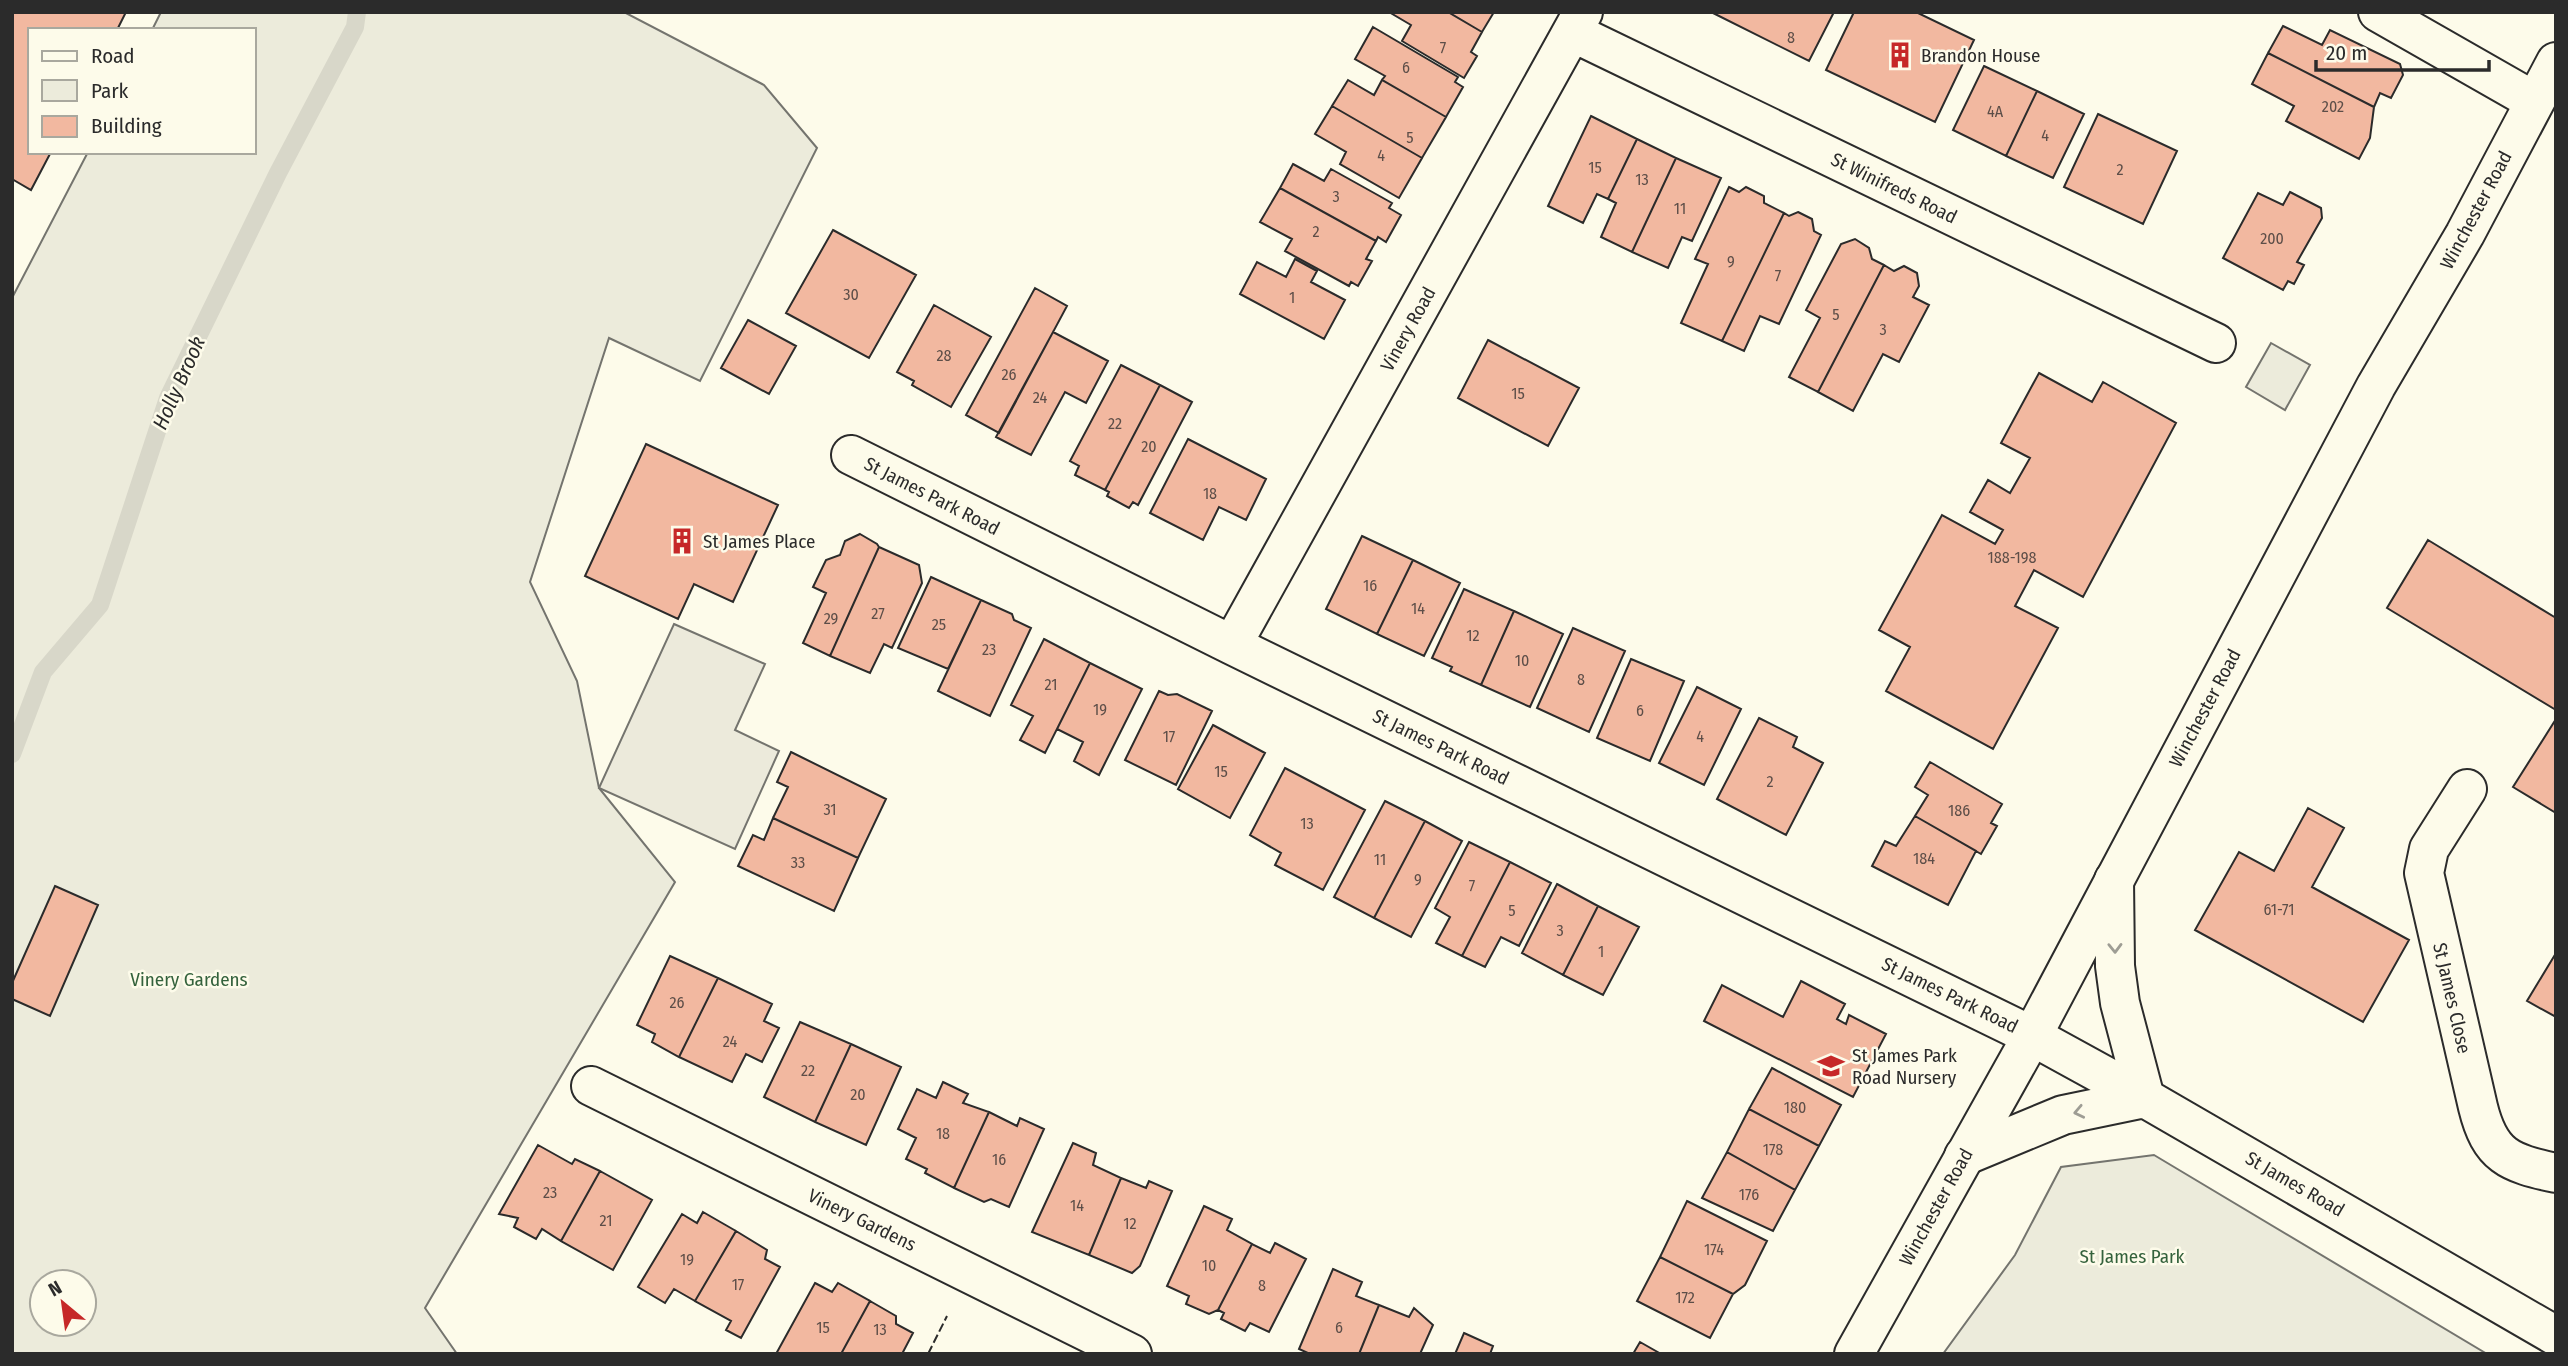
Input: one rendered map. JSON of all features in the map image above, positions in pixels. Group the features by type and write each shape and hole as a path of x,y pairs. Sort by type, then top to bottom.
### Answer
{"street":[{"path":"2378,12 2534,101"},
{"name":"St Winifreds Road","path":"1578,22 2216,343"},
{"name":"Vinery Road","path":"1232,645 1578,22"},
{"name":"Winchester Road","path":"1854,1354 2032,1035 2376,386 2465,234 2556,62"},
{"name":"St James Park Road","path":"851,455 1232,645 2032,1035"},
{"name":"St James Close","path":"2467,789 2429,849 2424,873 2472,1081 2484,1132 2500,1152 2522,1165 2556,1173"},
{"path":"1964,1156 2063,1115 2145,1098 2120,1003 2115,966 2114,880"},
{"name":"St James Road","path":"2032,1035 2556,1335"},
{"name":"Vinery Gardens","path":"591,1086 1132,1354"}],"green space":[{"path":"161,12 624,12 764,85 817,148 700,381 609,338 530,582 577,681 599,788 675,882 425,1308 457,1354 12,1354 12,298 87,154 256,154 256,28 153,28"},
{"path":"2271,343 2310,365 2285,410 2246,387"},
{"name":"St James Park","path":"2154,1155 2487,1354 1943,1354 2015,1255 2061,1167"}],"shaded area":[{"path":"674,624 765,664 735,730 779,751 735,849 599,788"}],"building":[{"path":"12,12 126,12 118,28 28,28 28,154 50,154 31,190 12,179"},
{"path":"1389,12 1448,12 1482,32 1471,52 1477,56 1464,78 1402,41 1411,25"},
{"path":"1448,12 1494,12 1482,32"},
{"path":"1711,12 1834,12 1809,61"},
{"name":"Brandon House","path":"1854,12 1916,12 1974,40 1935,122 1826,70"},
{"path":"2283,26 2322,45 2330,30 2400,64 2403,75 2391,98 2380,93 2374,107 2268,53"},
{"path":"1373,27 1458,77 1455,82 1463,87 1446,117 1382,80 1385,76 1355,59"},
{"path":"2268,53 2374,107 2370,138 2359,159 2286,121 2294,106 2252,84"},
{"path":"1984,66 2037,91 2006,156 1953,130"},
{"path":"1348,80 1374,95 1382,80 1446,117 1422,158 1332,106"},
{"path":"2037,91 2084,114 2053,178 2006,156"},
{"path":"1332,106 1422,158 1399,198 1340,164 1346,152 1315,134"},
{"path":"2098,114 2177,151 2143,224 2064,187"},
{"path":"1591,116 1637,139 1608,199 1597,194 1583,223 1548,206"},
{"path":"1637,139 1676,158 1632,252 1601,237 1616,203 1608,199"},
{"path":"1676,158 1721,178 1692,241 1682,237 1668,268 1632,252"},
{"path":"1293,164 1324,181 1331,169 1392,203 1389,208 1401,215 1386,242 1378,237 1376,241 1280,188"},
{"path":"1729,187 1739,192 1746,187 1764,196 1764,203 1784,213 1722,341 1681,323 1708,264 1695,259"},
{"path":"1280,188 1376,241 1366,259 1372,261 1358,286 1351,282 1349,286 1285,251 1292,239 1260,222"},
{"path":"2290,192 2321,208 2322,218 2297,262 2304,265 2294,284 2288,281 2283,290 2223,258 2258,193 2283,205"},
{"path":"1798,212 1812,219 1814,231 1821,235 1779,324 1760,316 1744,351 1722,341 1784,213 1789,216"},
{"path":"833,230 916,275 869,358 786,313"},
{"path":"1855,239 1869,248 1872,259 1884,265 1818,392 1789,377 1820,318 1806,310 1841,244"},
{"path":"1295,259 1317,271 1311,282 1345,300 1324,339 1240,294 1257,262 1286,277"},
{"path":"1884,265 1894,271 1904,266 1917,273 1919,286 1913,297 1929,305 1899,362 1883,354 1853,411 1818,392"},
{"path":"1035,288 1067,306 999,433 966,415"},
{"path":"934,305 991,337 951,407 912,385 914,381 897,372"},
{"path":"748,320 796,346 769,394 721,368"},
{"path":"1053,332 1108,361 1086,403 1065,392 1031,455 996,437"},
{"path":"1488,340 1579,388 1548,446 1458,398"},
{"path":"1121,365 1160,385 1105,490 1075,475 1079,466 1070,461"},
{"path":"2039,373 2092,402 2103,382 2176,423 2083,597 2034,570 2015,606 2058,628 1993,749 1886,691 1910,647 1879,630 1942,515 1995,544 2003,530 1970,512 1988,480 2010,493 2030,458 2001,443"},
{"path":"1160,385 1192,402 1138,505 1133,502 1129,508 1107,496 1109,492 1105,490"},
{"path":"1188,439 1266,479 1246,520 1219,507 1203,540 1150,513"},
{"name":"St James Place","path":"646,444 778,505 733,602 694,584 678,619 585,576"},
{"path":"860,534 879,547 830,656 803,643 826,593 813,587 826,560 840,555 845,541"},
{"path":"1362,536 1413,560 1377,634 1326,609"},
{"path":"2428,540 2556,618 2556,710 2387,608"},
{"path":"879,547 919,565 922,583 892,648 884,644 870,673 830,656"},
{"path":"1413,560 1460,583 1424,656 1377,634"},
{"path":"931,577 981,600 948,669 898,648"},
{"path":"1464,589 1514,611 1481,685 1450,671 1452,667 1432,658"},
{"path":"981,600 1012,614 1014,620 1031,628 990,716 938,691"},
{"path":"1514,611 1563,634 1530,707 1481,685"},
{"path":"1573,628 1625,651 1589,732 1537,708"},
{"path":"1044,639 1090,663 1045,753 1020,740 1033,716 1011,705"},
{"path":"1631,659 1684,681 1650,761 1597,738"},
{"path":"1090,663 1142,689 1099,775 1074,761 1083,742 1057,729"},
{"path":"1697,687 1741,709 1704,785 1659,763"},
{"path":"1159,691 1168,695 1177,694 1212,711 1176,785 1125,760"},
{"path":"1759,718 1797,737 1793,747 1823,763 1786,835 1717,799"},
{"path":"2556,719 2556,813 2513,787"},
{"path":"1213,725 1265,753 1230,818 1178,789"},
{"path":"791,752 886,799 858,858 773,818 788,787 777,782"},
{"path":"1930,762 2002,804 1991,823 1997,826 1981,854 1915,816 1928,795 1915,787"},
{"path":"1285,768 1365,810 1323,890 1275,865 1281,853 1250,835"},
{"path":"1385,801 1425,821 1374,918 1334,897"},
{"path":"2308,808 2344,828 2312,887 2409,940 2363,1022 2195,930 2239,852 2274,871"},
{"path":"1915,816 1976,851 1948,905 1872,866 1885,841 1896,846"},
{"path":"773,818 858,858 834,911 738,866 753,835 764,840"},
{"path":"1425,821 1462,841 1411,937 1374,918"},
{"path":"1469,842 1510,862 1462,956 1436,943 1450,917 1435,908"},
{"path":"1510,862 1551,883 1519,946 1501,937 1485,967 1462,956"},
{"path":"1557,884 1598,906 1563,975 1522,953"},
{"path":"55,886 98,905 50,1016 12,999 12,983"},
{"path":"1598,906 1639,927 1603,995 1563,975"},
{"path":"2556,953 2556,1017 2527,1001"},
{"path":"670,956 718,978 679,1057 652,1042 655,1034 637,1025"},
{"path":"718,978 772,1004 764,1021 779,1028 762,1062 746,1054 732,1082 679,1057"},
{"name":"St James Park Road Nursery","path":"1801,981 1845,1004 1837,1019 1846,1024 1849,1015 1886,1034 1853,1097 1704,1021 1722,985 1783,1017"},
{"path":"800,1022 851,1044 815,1122 764,1097"},
{"path":"851,1044 901,1067 866,1145 815,1122"},
{"path":"1772,1068 1841,1105 1819,1146 1749,1109"},
{"path":"943,1082 968,1094 963,1103 989,1112 954,1188 925,1173 927,1169 906,1159 916,1138 898,1129 917,1089 936,1098"},
{"path":"1749,1109 1819,1146 1795,1190 1727,1152"},
{"path":"989,1112 1017,1126 1020,1118 1044,1129 1009,1207 991,1199 984,1202 954,1188"},
{"path":"1073,1143 1096,1153 1093,1165 1121,1178 1089,1255 1032,1232"},
{"path":"538,1145 572,1164 575,1159 600,1171 561,1241 542,1229 536,1239 514,1227 518,1218 499,1214"},
{"path":"1727,1152 1795,1190 1773,1231 1702,1198"},
{"path":"600,1171 652,1200 613,1270 561,1241"},
{"path":"1121,1178 1146,1188 1149,1181 1172,1191 1140,1266 1132,1273 1089,1255"},
{"path":"1687,1201 1767,1241 1745,1285 1733,1294 1660,1257"},
{"path":"1204,1206 1232,1219 1227,1230 1252,1244 1218,1310 1209,1314 1186,1304 1189,1296 1167,1286"},
{"path":"703,1212 736,1231 695,1301 674,1289 665,1303 638,1287 682,1214 697,1223"},
{"path":"736,1231 767,1250 765,1259 780,1267 741,1338 726,1330 731,1321 695,1301"},
{"path":"1275,1243 1306,1259 1269,1332 1250,1323 1245,1331 1221,1319 1224,1313 1218,1310 1252,1244 1270,1253"},
{"path":"1660,1257 1733,1294 1710,1338 1637,1301"},
{"path":"1333,1269 1362,1282 1356,1296 1379,1305 1359,1354 1310,1354 1299,1349"},
{"path":"815,1283 832,1292 838,1283 870,1301 841,1354 776,1354"},
{"path":"870,1301 896,1316 896,1324 913,1333 902,1354 841,1354"},
{"path":"1379,1305 1409,1317 1414,1308 1433,1325 1420,1354 1359,1354"},
{"path":"1464,1333 1493,1346 1490,1354 1455,1354"},
{"path":"1640,1342 1661,1354 1633,1354"}],"waterway":[{"name":"Holly Brook","path":"12,754 43,672 100,605 168,398 278,173 355,27 357,12"}],"fence":[{"path":"928,1354 947,1316"}],"place":[{"name":"Brandon House","path":"1900,55"},
{"name":"St James Place","path":"682,541"},
{"name":"St James Park Road Nursery","path":"1831,1066"}]}
